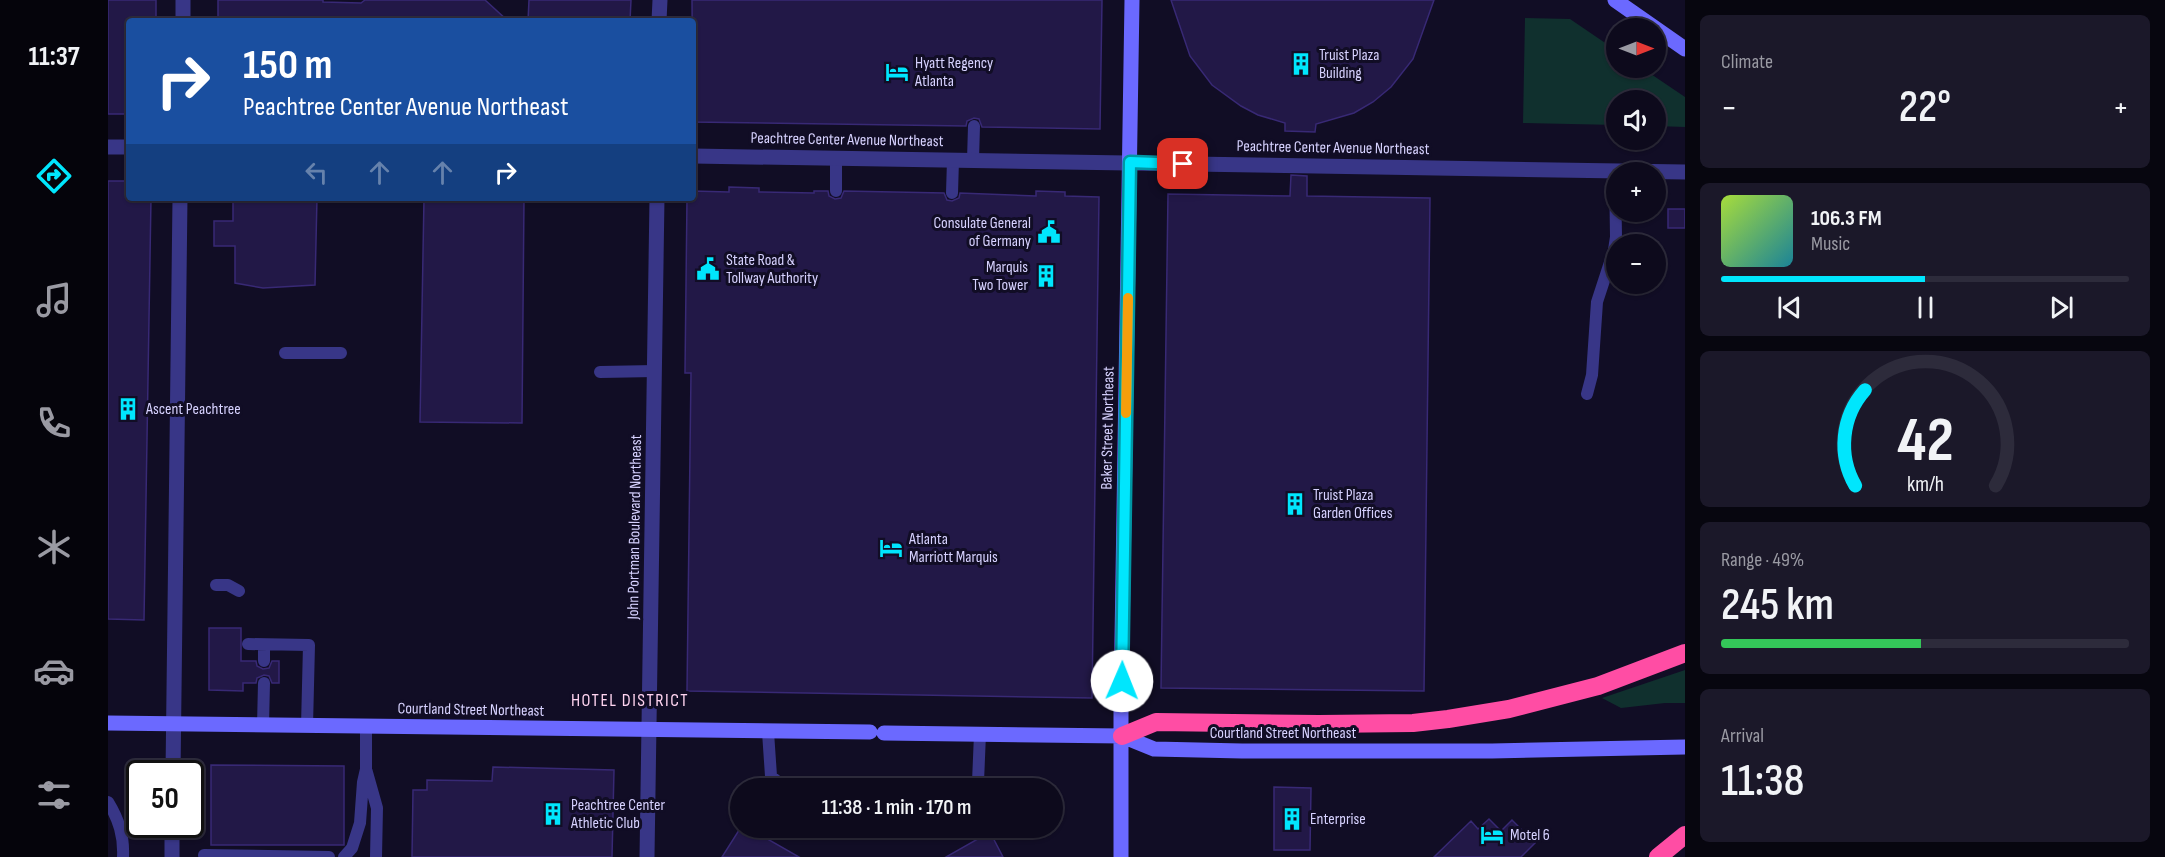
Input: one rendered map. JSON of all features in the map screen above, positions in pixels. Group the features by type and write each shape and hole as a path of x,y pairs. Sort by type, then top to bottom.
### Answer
{"highway":[{"path":"1122,736 1156,722 1319,724 1413,723 1448,719 1509,709 1598,687 1685,653"},
{"path":"1658,857 1685,835"}],"main road":[{"name":"Baker Street Northeast","path":"1121,857 1132,0"},
{"path":"1615,0 1685,49"},
{"name":"Courtland Street Northeast","path":"108,723 1122,736 1154,749 1242,751 1492,751 1685,747"}],"street":[{"path":"183,0 183,18"},
{"path":"659,18 660,0"},
{"path":"108,147 126,147"},
{"name":"Peachtree Center Avenue Northeast","path":"696,156 1606,171"},
{"name":"Peachtree Center Avenue Northeast","path":"1666,172 1685,172"},
{"path":"173,760 180,201"},
{"name":"John Portman Boulevard Northeast","path":"647,857 657,201"},
{"path":"172,838 172,857"}],"lane":[{"path":"974,126 974,160"},
{"path":"836,191 837,158"},
{"path":"952,193 953,160"},
{"path":"1587,394 1592,375 1597,302 1616,237 1616,222"},
{"path":"285,353 341,353"},
{"path":"600,372 655,371"},
{"path":"216,585 228,585 239,591"},
{"path":"248,644 309,645 307,726"},
{"path":"264,645 264,661"},
{"path":"263,725 264,683"},
{"path":"344,857 352,848 360,823 366,769 366,727"},
{"path":"768,732 771,776 773,778"},
{"path":"978,778 980,734"},
{"path":"366,769 377,808 376,857"},
{"path":"108,802 119,821 123,857"},
{"path":"204,855 329,857"}],"green space":[{"path":"1525,18 1570,19 1606,44 1606,78 1657,78 1685,97 1685,127 1666,126 1666,90 1606,90 1606,125 1523,123"},
{"path":"1685,670 1685,703 1621,708 1602,698"}],"building":[{"path":"108,0 156,0 156,18 126,18 126,114 108,114"},
{"path":"218,0 323,0 323,2 361,3 365,0 485,0 505,18 218,18"},
{"path":"529,0 631,0 630,18 528,18"},
{"name":"Hyatt Regency Atlanta","path":"692,0 1102,0 1100,129 982,127 979,119 974,118 967,121 966,126 696,122 696,18 692,18"},
{"name":"Truist Plaza Building","path":"1171,0 1434,0 1413,59 1391,87 1373,102 1354,113 1316,124 1315,132 1285,131 1285,123 1258,115 1212,85 1190,56"},
{"name":"Truist Plaza Garden Offices","path":"1291,175 1307,176 1307,196 1430,198 1424,691 1161,688 1168,194 1290,196"},
{"name":"Ascent Peachtree","path":"108,181 126,181 126,201 151,201 144,620 108,619"},
{"name":"Atlanta Marriott Marquis","path":"729,187 759,188 759,192 828,191 829,196 835,199 841,198 844,191 944,193 947,200 952,201 959,198 960,193 1036,196 1036,191 1065,192 1065,196 1099,197 1092,698 687,691 691,373 685,373 687,201 696,201 696,191 729,192"},
{"path":"233,201 317,201 315,285 263,288 235,283 235,246 214,246 214,221 233,221"},
{"path":"424,201 524,201 522,423 420,422"},
{"path":"1668,209 1685,209 1685,228 1668,228"},
{"path":"209,628 241,628 241,661 256,661 257,666 263,669 269,668 272,661 279,661 279,683 272,683 269,676 264,675 257,678 256,683 243,683 243,691 209,690"},
{"path":"211,765 344,766 344,845 211,845"},
{"name":"Peachtree Center Athletic Club","path":"493,767 614,770 612,857 412,857 413,790 427,790 427,780 492,781"},
{"name":"Enterprise","path":"1274,787 1311,788 1310,850 1274,850"},
{"name":"Motel 6","path":"1489,819 1501,831 1512,820 1535,843 1521,857 1434,857 1471,821 1478,829"},
{"path":"734,838 766,838 799,857 722,857"},
{"path":"979,838 993,838 1003,857 946,857"}],"slow traffic":[{"path":"1126,413 1128,298"}],"place":[{"name":"Truist Plaza Building","path":"1301,64"},
{"name":"Hyatt Regency Atlanta","path":"897,72"},
{"name":"Consulate General of Germany","path":"1049,232"},
{"name":"State Road & Tollway Authority","path":"708,269"},
{"name":"Marquis Two Tower","path":"1046,276"},
{"name":"Ascent Peachtree","path":"128,409"},
{"name":"Truist Plaza Garden Offices","path":"1295,504"},
{"name":"Atlanta Marriott Marquis","path":"891,548"},
{"name":"Peachtree Center Athletic Club","path":"553,814"},
{"name":"Enterprise","path":"1292,819"},
{"name":"Motel 6","path":"1492,835"}],"district":[{"name":"HOTEL DISTRICT","path":"630,700"}],"route":[{"path":"1122,681 1130,162 1183,164"}]}
